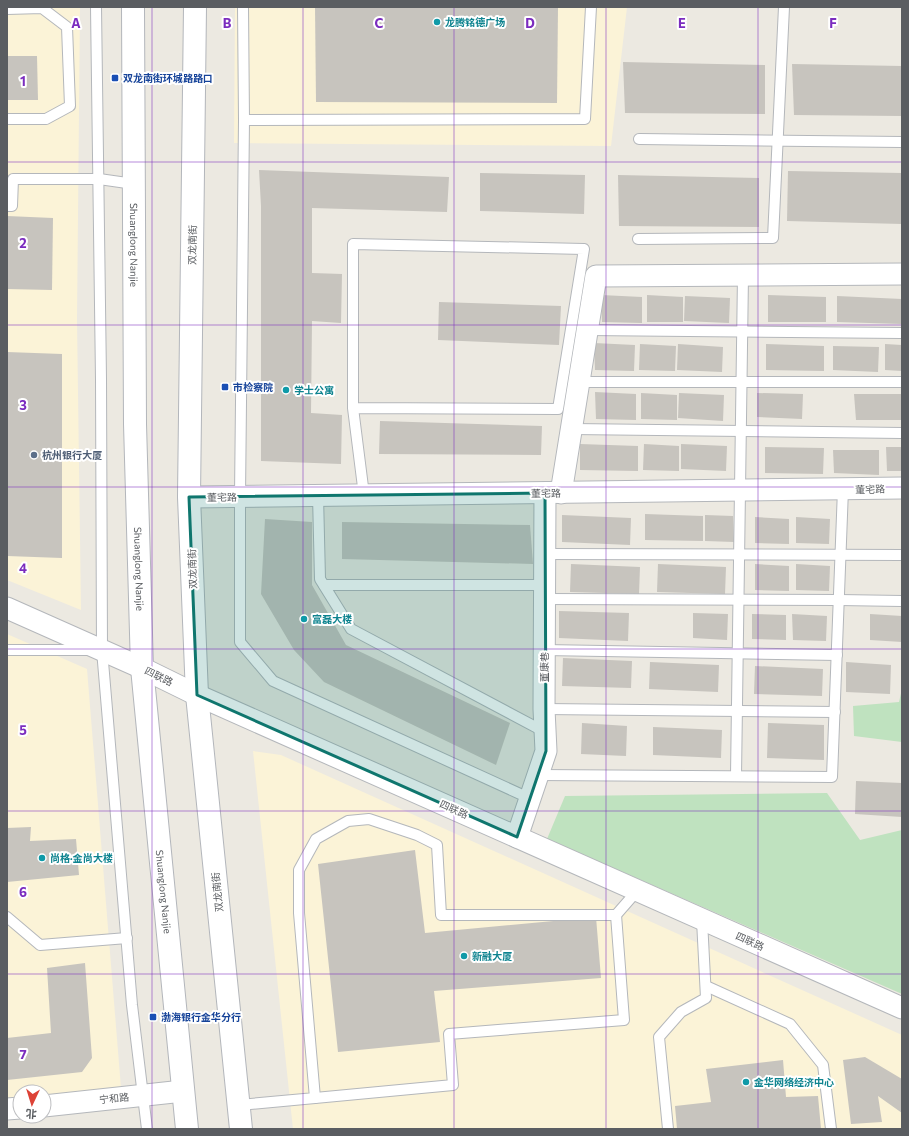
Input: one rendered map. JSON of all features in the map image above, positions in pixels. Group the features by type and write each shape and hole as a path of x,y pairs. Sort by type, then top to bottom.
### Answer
{"main road":[{"name":"Shuanglong Nanjie","path":"133,7 135,424 142,668 187,1129"},
{"name":"双龙南街","path":"196,7 189,497 197,695 241,1129"}],"street":[{"path":"743,275 902,274"},
{"name":"董康巷","path":"517,837 546,751 544,708 544,554 553,493 572,429 596,276 743,275"},
{"name":"董宅路","path":"189,497 902,488"},
{"name":"四联路","path":"7,608 142,668 197,695 902,1008"},
{"name":"宁和路","path":"52,1105 183,1092"}],"lane":[{"path":"96,7 101,379 102,650 132,1005 147,1129"},
{"path":"242,7 244,120 240,642 273,681 530,798"},
{"path":"244,120 585,119 591,7"},
{"path":"638,239 773,238 784,7"},
{"path":"7,9 42,8 67,27 70,106 46,119 7,119"},
{"path":"639,139 902,142"},
{"path":"7,206 12,206 12,179 99,179 134,184"},
{"path":"353,408 558,409 584,249 353,244 353,408 364,495"},
{"path":"736,776 743,275"},
{"path":"588,330 902,333"},
{"path":"579,382 902,382"},
{"path":"572,429 902,433"},
{"path":"538,774 832,777 843,489"},
{"path":"318,495 320,579 351,629 545,732"},
{"path":"544,554 902,555"},
{"path":"324,585 738,600 902,601"},
{"path":"7,650 102,650"},
{"path":"544,650 837,656"},
{"path":"544,708 835,712"},
{"path":"315,1098 299,913 299,870 316,839 348,821 369,819 417,835 437,845 441,915 616,915"},
{"path":"238,1105 453,1085 449,1034 624,1020 616,915 637,891"},
{"path":"7,917 40,945 127,938"},
{"path":"668,1129 659,1037 681,1012 706,998 702,920"},
{"path":"706,986 790,1024 824,1065 831,1129"}],"highlighted area":[{"path":"545,493 546,751 517,837 197,695 189,497"}],"shaded area":[{"path":"7,7 80,7 77,320 81,610 7,580"},
{"path":"235,7 627,7 611,146 234,143"},
{"path":"7,634 87,669 121,1088 52,1095 52,1084 12,1084 12,1100 7,1100"},
{"path":"253,751 281,755 902,1035 902,1129 293,1129"}],"green space":[{"path":"902,689 902,742 854,736 853,706 899,702"},
{"path":"827,793 860,840 902,830 902,994 547,839 565,796"}],"building":[{"path":"315,7 558,7 557,103 316,102"},
{"path":"7,56 37,56 38,100 7,100"},
{"path":"623,62 765,65 765,114 625,113"},
{"path":"792,64 902,66 902,116 794,115"},
{"path":"259,170 449,177 447,212 312,208 312,273 342,274 341,323 312,321 311,413 342,415 341,464 261,461 261,206"},
{"path":"788,171 902,173 902,224 787,221"},
{"path":"480,173 585,175 584,214 480,211"},
{"path":"618,175 759,178 759,227 619,226"},
{"path":"7,216 53,218 52,290 7,289"},
{"path":"601,295 642,297 642,323 602,322"},
{"path":"647,295 683,297 683,322 647,322"},
{"path":"768,295 826,297 826,322 768,322"},
{"path":"685,296 730,298 729,323 684,321"},
{"path":"837,296 902,299 902,324 837,322"},
{"path":"439,302 561,306 559,345 438,340"},
{"path":"594,343 635,345 634,371 595,370"},
{"path":"640,344 676,346 675,371 639,370"},
{"path":"678,344 723,347 722,372 677,370"},
{"path":"766,344 824,346 824,371 766,370"},
{"path":"885,344 902,345 902,371 885,370"},
{"path":"833,346 879,347 878,372 833,370"},
{"name":"杭州银行大厦","path":"7,352 62,354 62,558 7,556"},
{"path":"595,392 636,394 636,420 596,419"},
{"path":"641,393 677,395 677,420 641,419"},
{"path":"679,393 724,395 723,421 678,418"},
{"path":"757,393 803,394 802,419 757,417"},
{"path":"854,394 902,394 902,420 856,420"},
{"path":"380,421 542,426 541,455 379,454"},
{"path":"580,444 638,446 638,471 580,470"},
{"path":"644,444 679,446 679,471 643,470"},
{"path":"681,444 727,446 726,471 681,469"},
{"path":"765,447 824,448 823,474 765,473"},
{"path":"886,447 902,447 902,471 887,471"},
{"path":"833,450 879,450 879,475 834,473"},
{"path":"645,514 703,516 703,541 645,540"},
{"path":"562,515 631,518 630,545 562,542"},
{"path":"705,515 733,516 734,542 705,541"},
{"path":"755,517 789,519 789,544 755,543"},
{"path":"796,517 830,519 829,544 796,543"},
{"name":"富磊大楼","path":"265,519 312,522 312,585 346,645 510,723 496,765 324,682 294,650 261,594"},
{"path":"342,522 530,525 533,564 342,559"},
{"path":"571,564 640,567 639,594 570,592"},
{"path":"658,564 726,567 725,594 657,592"},
{"path":"755,564 789,566 789,591 755,590"},
{"path":"796,564 830,566 829,591 796,590"},
{"path":"559,611 629,613 628,641 559,638"},
{"path":"693,613 728,614 727,640 693,638"},
{"path":"752,614 786,615 786,640 752,639"},
{"path":"792,614 827,616 826,641 793,640"},
{"path":"870,614 902,616 902,642 870,640"},
{"path":"563,658 632,661 631,688 562,686"},
{"path":"650,662 719,665 718,692 649,689"},
{"path":"846,662 891,665 890,694 846,692"},
{"path":"755,666 823,669 822,696 754,694"},
{"path":"582,723 627,726 626,756 581,754"},
{"path":"768,723 824,725 824,760 767,758"},
{"path":"653,727 722,730 721,758 653,755"},
{"path":"856,781 902,783 902,817 855,814"},
{"name":"尚格·金尚大楼","path":"31,827 30,841 76,839 79,875 7,882 7,828"},
{"name":"新融大厦","path":"415,850 425,933 596,917 601,978 434,991 440,1042 338,1052 318,864"},
{"path":"85,963 92,1058 82,1072 7,1080 7,1038 51,1033 47,968"},
{"path":"865,1057 902,1079 902,1113 878,1096 882,1122 851,1124 843,1060"},
{"name":"金华网络经济中心","path":"783,1060 786,1097 818,1096 821,1129 677,1129 675,1106 711,1102 706,1069"}],"place":[{"name":"龙腾铭德广场","path":"437,22"},
{"name":"双龙南街环城路路口","path":"115,78"},
{"name":"市检察院","path":"225,387"},
{"name":"学士公寓","path":"286,390"},
{"name":"杭州银行大厦","path":"34,455"},
{"name":"富磊大楼","path":"304,619"},
{"name":"尚格·金尚大楼","path":"42,858"},
{"name":"新融大厦","path":"464,956"},
{"name":"渤海银行金华分行","path":"153,1017"},
{"name":"金华网络经济中心","path":"746,1082"}]}
